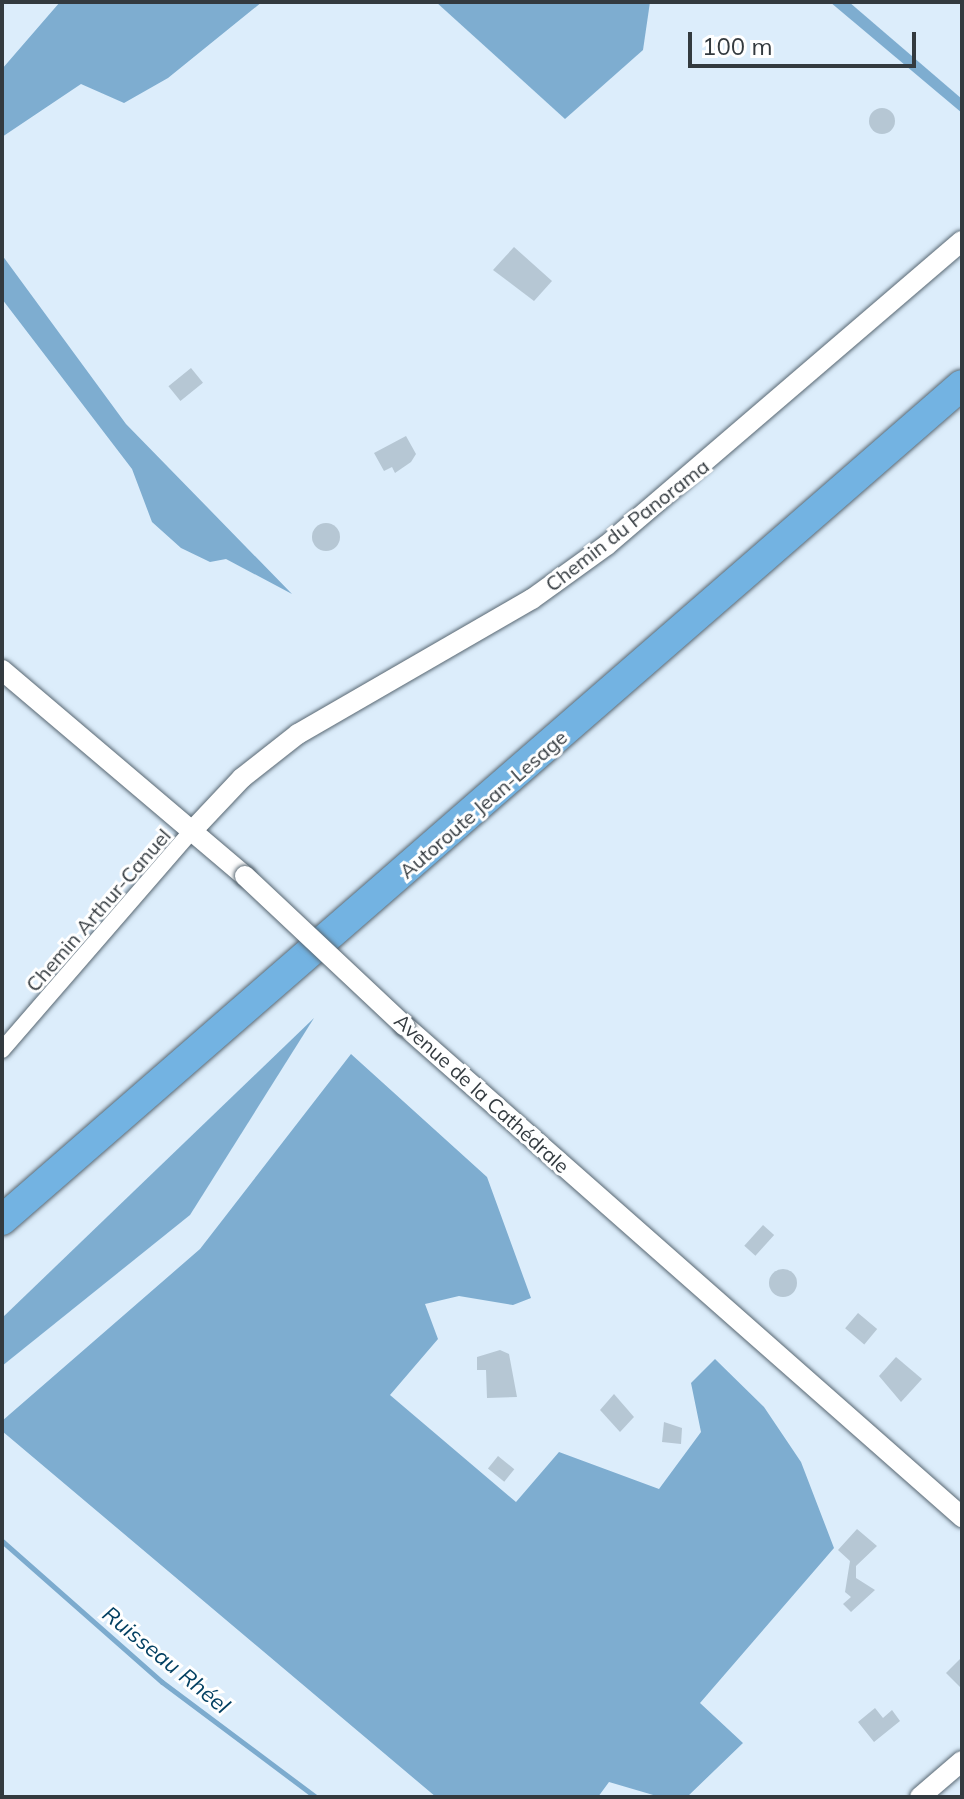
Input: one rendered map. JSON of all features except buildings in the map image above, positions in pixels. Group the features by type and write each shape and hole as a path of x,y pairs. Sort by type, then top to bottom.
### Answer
{"highway":[{"name":"Autoroute Jean-Lesage","path":"2,1220 962,385"}],"street":[{"name":"Chemin du Panorama","path":"192,831 242,778 298,734 532,599 607,545 962,241"},
{"name":"Avenue de la Cathédrale","path":"2,670 245,876 405,1026 962,1517"},
{"name":"Chemin Arthur-Canuel","path":"2,1050 192,831"},
{"path":"920,1797 962,1761"}],"shaded area":[{"path":"60,2 262,2 168,78 124,103 81,84 2,137 2,69"},
{"path":"436,2 650,2 643,50 565,119"},
{"path":"830,2 849,2 962,99 962,113"},
{"path":"2,255 126,424 292,594 226,559 210,562 181,548 152,522 132,469 2,299"},
{"path":"314,1018 190,1215 2,1366 2,1318"},
{"path":"351,1054 487,1177 531,1298 513,1305 459,1296 425,1304 438,1339 390,1395 516,1502 559,1452 659,1489 701,1432 691,1383 715,1359 764,1407 801,1462 834,1548 700,1703 743,1743 687,1797 660,1797 609,1782 598,1797 436,1797 2,1431 2,1421 200,1249"}],"waterway":[{"name":"Ruisseau Rhéel","path":"2,1541 162,1682 316,1797"}]}
